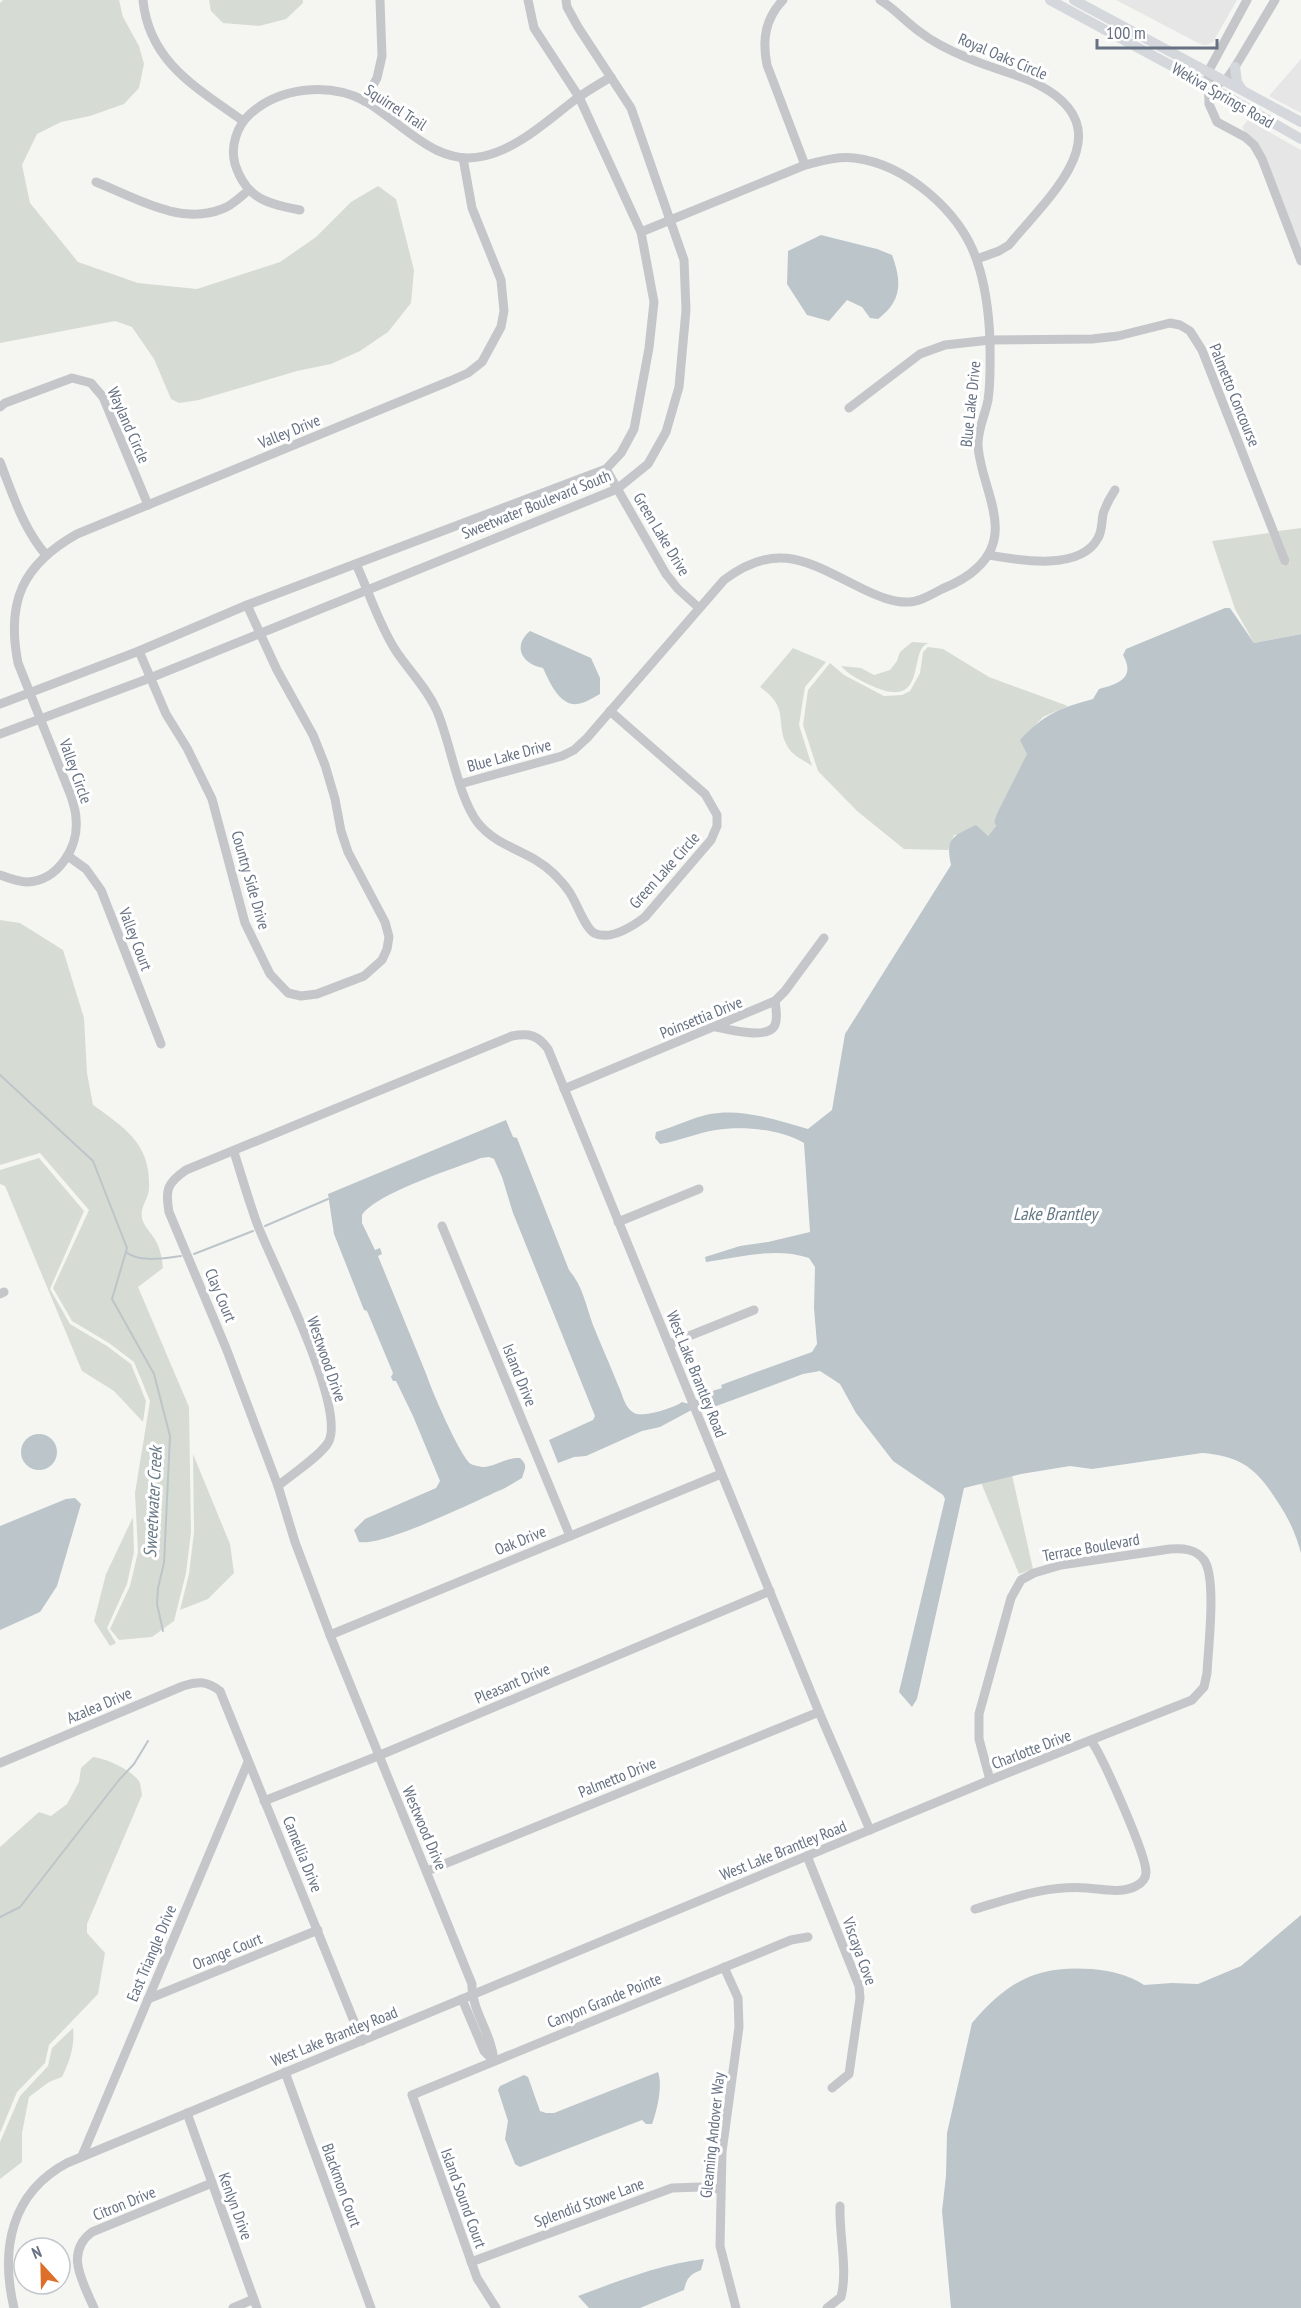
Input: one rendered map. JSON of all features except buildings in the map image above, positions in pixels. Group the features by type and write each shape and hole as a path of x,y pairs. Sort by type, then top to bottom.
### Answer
{"main road":[{"name":"Wekiva Springs Road","path":"1050,0 1301,139"},
{"name":"Wekiva Springs Road","path":"1074,0 1301,122"},
{"path":"1235,67 1237,82 1243,91"}],"street":[{"path":"143,0 150,32 164,58 190,83 243,122 234,146 234,158 237,170 249,190 262,200 276,206 300,210"},
{"path":"364,101 377,78 382,56 380,0"},
{"name":"Sweetwater Boulevard South","path":"0,704 139,651 247,605 606,469 621,453 634,429 649,348 654,302 641,232 579,97 534,28 528,0"},
{"name":"Sweetwater Boulevard South","path":"0,734 150,678 617,489 648,464 666,432 679,387 686,310 684,260 631,108 578,27 567,7 566,0"},
{"name":"Royal Oaks Circle","path":"880,0 919,32 943,47 970,60 1038,85 1060,99 1073,112 1080,141 1076,156 1066,176 1009,244 999,251 976,259"},
{"path":"1247,0 1208,72 1209,104 1217,122 1245,137 1254,145 1262,159 1301,261"},
{"path":"1209,86 1225,81 1275,0"},
{"path":"780,1 770,18 763,48 767,65 805,165"},
{"name":"Squirrel Trail","path":"243,122 266,102 301,89 332,91 364,101 419,141 441,153 463,158 484,157 526,136 579,97 611,77"},
{"name":"Valley Drive","path":"30,692 18,663 14,640 13,619 16,600 46,555 59,544 77,534 450,381 482,362 501,327 504,297 501,280 472,207 463,158"},
{"name":"Blue Lake Drive","path":"460,784 562,756 574,750 587,738 724,580 739,568 772,557 788,557 816,567 877,596 909,602 951,586 977,568 988,555 994,538 993,501 980,461 978,446 978,430 988,401 990,340 986,296 976,259 967,240 939,201 897,171 854,158 833,159 805,165 641,232"},
{"path":"96,182 170,211 190,215 224,209 249,190"},
{"name":"Palmetto Concourse","path":"849,408 920,354 945,345 990,340 1092,339 1118,336 1170,323 1180,325 1190,331 1202,350 1285,561"},
{"name":"Wayland Circle","path":"0,407 5,403 72,378 91,383 103,397 148,505"},
{"path":"0,462 25,526 46,555"},
{"name":"Green Lake Drive","path":"606,469 666,574 678,590 699,608"},
{"path":"988,555 1028,562 1051,562 1091,548 1098,538 1104,512 1115,490"},
{"name":"Green Lake Circle","path":"356,564 396,651 424,686 436,709 468,806 478,823 496,841 532,857 551,871 568,891 595,933 604,934 632,926 645,917 711,840 717,826 717,815 713,804 705,794 610,711"},
{"name":"Country Side Drive","path":"139,651 165,714 187,748 212,799 245,923 270,974 288,993 301,996 317,994 364,976 382,960 389,937 387,929 348,852 325,765 313,735 286,688 247,605"},
{"name":"Valley Circle","path":"30,692 71,796 76,818 74,844 68,856"},
{"path":"0,875 28,882 58,869 68,856"},
{"name":"Valley Court","path":"68,856 86,869 101,890 160,1044"},
{"name":"Poinsettia Drive","path":"564,1089 775,1001 824,938"},
{"path":"716,1027 740,1032 774,1028 777,1021 775,1001"},
{"name":"West Lake Brantley Road","path":"14,2308 7,2286 4,2261 7,2238 14,2214 29,2192 52,2171 82,2156 870,1830 819,1712 548,1049 542,1040 535,1035 512,1036 234,1152"},
{"name":"Clay Court","path":"234,1152 186,1170 168,1187 166,1198 169,1212 226,1348 278,1486"},
{"name":"Westwood Drive","path":"234,1152 258,1225 310,1347 330,1411 332,1427 329,1440 323,1450 278,1486 295,1542 330,1635 472,1984 472,1995 493,2047 494,2061"},
{"path":"618,1222 699,1189"},
{"name":"Island Drive","path":"442,1226 570,1536"},
{"path":"669,1344 754,1310"},
{"name":"Oak Drive","path":"330,1635 722,1474"},
{"name":"Terrace Boulevard","path":"990,1780 979,1739 978,1724 981,1706 1014,1591 1021,1580 1034,1573 1076,1563 1170,1549 1188,1550 1198,1554 1204,1561 1210,1583 1207,1673 1201,1691"},
{"name":"Pleasant Drive","path":"264,1801 378,1756 770,1591"},
{"name":"Azalea Drive","path":"0,1763 183,1686 199,1681 210,1683"},
{"name":"Camellia Drive","path":"210,1683 220,1691 362,2041"},
{"name":"Charlotte Drive","path":"870,1830 990,1780 1185,1704 1201,1691"},
{"name":"Palmetto Drive","path":"427,1871 819,1712"},
{"path":"975,1909 1045,1889 1065,1886 1121,1890 1138,1886 1144,1880 1146,1873 1142,1856 1106,1766 1092,1742"},
{"name":"East Triangle Drive","path":"82,2156 248,1761"},
{"name":"Viscaya Cove","path":"807,1856 854,1973 860,1998 849,2074 832,2088"},
{"name":"Orange Court","path":"148,1999 318,1930"},
{"name":"Canyon Grande Pointe","path":"412,2095 724,1967 792,1940 808,1937"},
{"name":"Gleaming Andover Way","path":"724,1967 738,1998 739,2027 722,2152 720,2246 736,2308"},
{"path":"462,1999 484,2051 494,2061"},
{"name":"Blackmon Court","path":"285,2072 371,2308"},
{"name":"Island Sound Court","path":"412,2095 477,2278 496,2308"},
{"name":"Kenlyn Drive","path":"187,2113 255,2304"},
{"name":"Citron Drive","path":"94,2308 76,2259 84,2238 92,2232 212,2183"},
{"name":"Splendid Stowe Lane","path":"471,2262 672,2188 720,2189"},
{"path":"827,2308 841,2297 844,2281 839,2231 840,2206"},
{"path":"233,2308 255,2304"}],"shaded area":[{"path":"3,0 119,0 123,17 139,46 144,64 139,88 124,104 90,116 61,122 37,134 22,165 30,203 78,262 138,283 197,289 280,262 316,237 351,202 378,186 396,199 414,270 411,303 388,332 360,351 331,364 297,371 199,400 179,403 171,399 154,359 132,327 115,321 0,343 0,3"},
{"path":"209,0 303,0 303,3 286,19 259,26 223,23 211,11"},
{"path":"1116,0 1237,0 1213,42 1202,45"},
{"path":"1301,59 1301,113 1269,96"},
{"path":"1248,120 1301,150 1301,249 1242,127"},
{"path":"1301,528 1301,634 1254,643 1235,609 1212,541 1269,533 1283,566 1290,563 1278,531"},
{"path":"912,642 929,643 923,647 919,655 910,685 902,691 890,692 872,686 851,675 841,666 861,668 874,675 890,670 900,652"},
{"path":"928,647 943,649 989,677 1068,706 1043,717 1021,740 1028,753 997,813 994,822 996,826 988,836 985,834 954,835 948,850 904,849 857,811 818,771 803,725 808,690 830,663 844,675 884,696 902,695 910,691 920,673 923,652"},
{"path":"793,648 826,662 805,687 799,725 812,766 789,749 784,740 776,702 760,687"},
{"path":"0,920 20,923 63,950 84,1018 87,1073 93,1105 116,1121 134,1139 146,1160 149,1192 142,1209 142,1218 158,1245 163,1268 138,1287 189,1407 191,1532 186,1573 174,1621 152,1637 119,1640 110,1629 130,1586 138,1552 135,1493 150,1401 134,1362 109,1343 72,1321 53,1288 89,1210 40,1153 0,1165"},
{"path":"39,1158 84,1211 50,1289 70,1324 107,1346 131,1364 146,1401 143,1422 114,1391 82,1371 5,1186 0,1184 0,1170"},
{"path":"193,1454 230,1544 234,1573 208,1599 180,1610 189,1574 194,1532"},
{"path":"1010,1466 1033,1569 1019,1574 977,1473"},
{"path":"133,1517 134,1552 127,1584 107,1628 116,1643 110,1646 94,1621 106,1574"},
{"path":"93,1757 111,1762 130,1772 139,1781 142,1795 87,1924 87,1933 105,1953 98,1994 49,2045 45,2063 17,2092 0,2133 0,1847 39,1812 51,1816 67,1804 79,1782 81,1768"},
{"path":"73,2028 71,2053 62,2077 49,2082 29,2097 22,2133 22,2162 0,2179 0,2142 20,2096 48,2066 52,2048"}],"water":[{"path":"821,235 892,255 898,290 892,305 878,319 870,318 862,307 847,300 829,321 807,315 787,284 788,251"},
{"name":"Lake Brantley","path":"1225,608 1230,608 1254,643 1301,634 1301,1553 1288,1519 1270,1490 1247,1466 1227,1457 1202,1453 1092,1469 1070,1466 1021,1474 964,1488 917,1699 912,1707 899,1692 945,1499 943,1495 893,1461 856,1413 840,1384 820,1371 803,1374 711,1408 699,1406 660,1427 642,1431 586,1456 574,1457 558,1463 549,1440 593,1420 595,1416 513,1213 502,1177 494,1159 489,1157 435,1175 383,1198 362,1215 362,1223 375,1250 380,1248 382,1254 378,1256 434,1394 466,1459 471,1464 484,1467 520,1458 525,1465 522,1478 505,1488 409,1530 371,1542 359,1542 354,1530 365,1519 436,1488 440,1481 413,1416 396,1381 393,1381 391,1377 393,1373 367,1311 364,1310 334,1234 328,1194 506,1120 513,1137 517,1138 569,1270 581,1289 624,1400 634,1413 651,1413 682,1402 691,1403 705,1394 722,1388 721,1385 812,1352 817,1344 814,1308 815,1267 809,1258 771,1253 706,1262 705,1257 740,1246 810,1232 804,1143 784,1134 738,1128 709,1131 660,1144 655,1138 656,1132 703,1116 722,1113 759,1116 808,1129 832,1110 845,1034 951,865 950,843 956,835 976,825 988,836 996,826 994,822 997,813 1027,754 1020,740 1053,713 1093,699 1099,689 1123,679 1127,669 1123,655 1126,649"},
{"path":"530,631 591,658 600,678 600,694 575,704 562,699 553,688 543,668 530,663 522,654 521,643"},
{"path":"39,1434 51,1440 57,1452 51,1464 39,1470 27,1464 21,1452 27,1440"},
{"path":"75,1498 81,1504 57,1586 40,1612 0,1630 0,1526 66,1499"},
{"path":"1301,1915 1301,2308 951,2308 942,2211 947,2133 972,2023 985,2008 1011,1986 1039,1973 1055,1970 1073,1968 1105,1971 1125,1976 1144,1985 1198,1984 1241,1966"},
{"path":"658,2072 660,2091 652,2124 646,2124 642,2120 520,2167 515,2164 505,2139 508,2121 498,2090 500,2086 524,2075 528,2077 540,2111 554,2113"},
{"path":"704,2259 701,2270 689,2277 684,2290 640,2308 589,2308 578,2296 656,2269"}],"waterway":[{"name":"Sweetwater Creek","path":"0,1075 93,1161 127,1248 112,1299 154,1374 170,1436 164,1563 157,1604 163,1631"},
{"path":"265,1226 328,1199"},
{"path":"194,1254 253,1231"},
{"path":"126,1252 145,1259 181,1256"},
{"name":"Sweetwater Creek","path":"0,1917 20,1907 134,1764 148,1741"}]}
